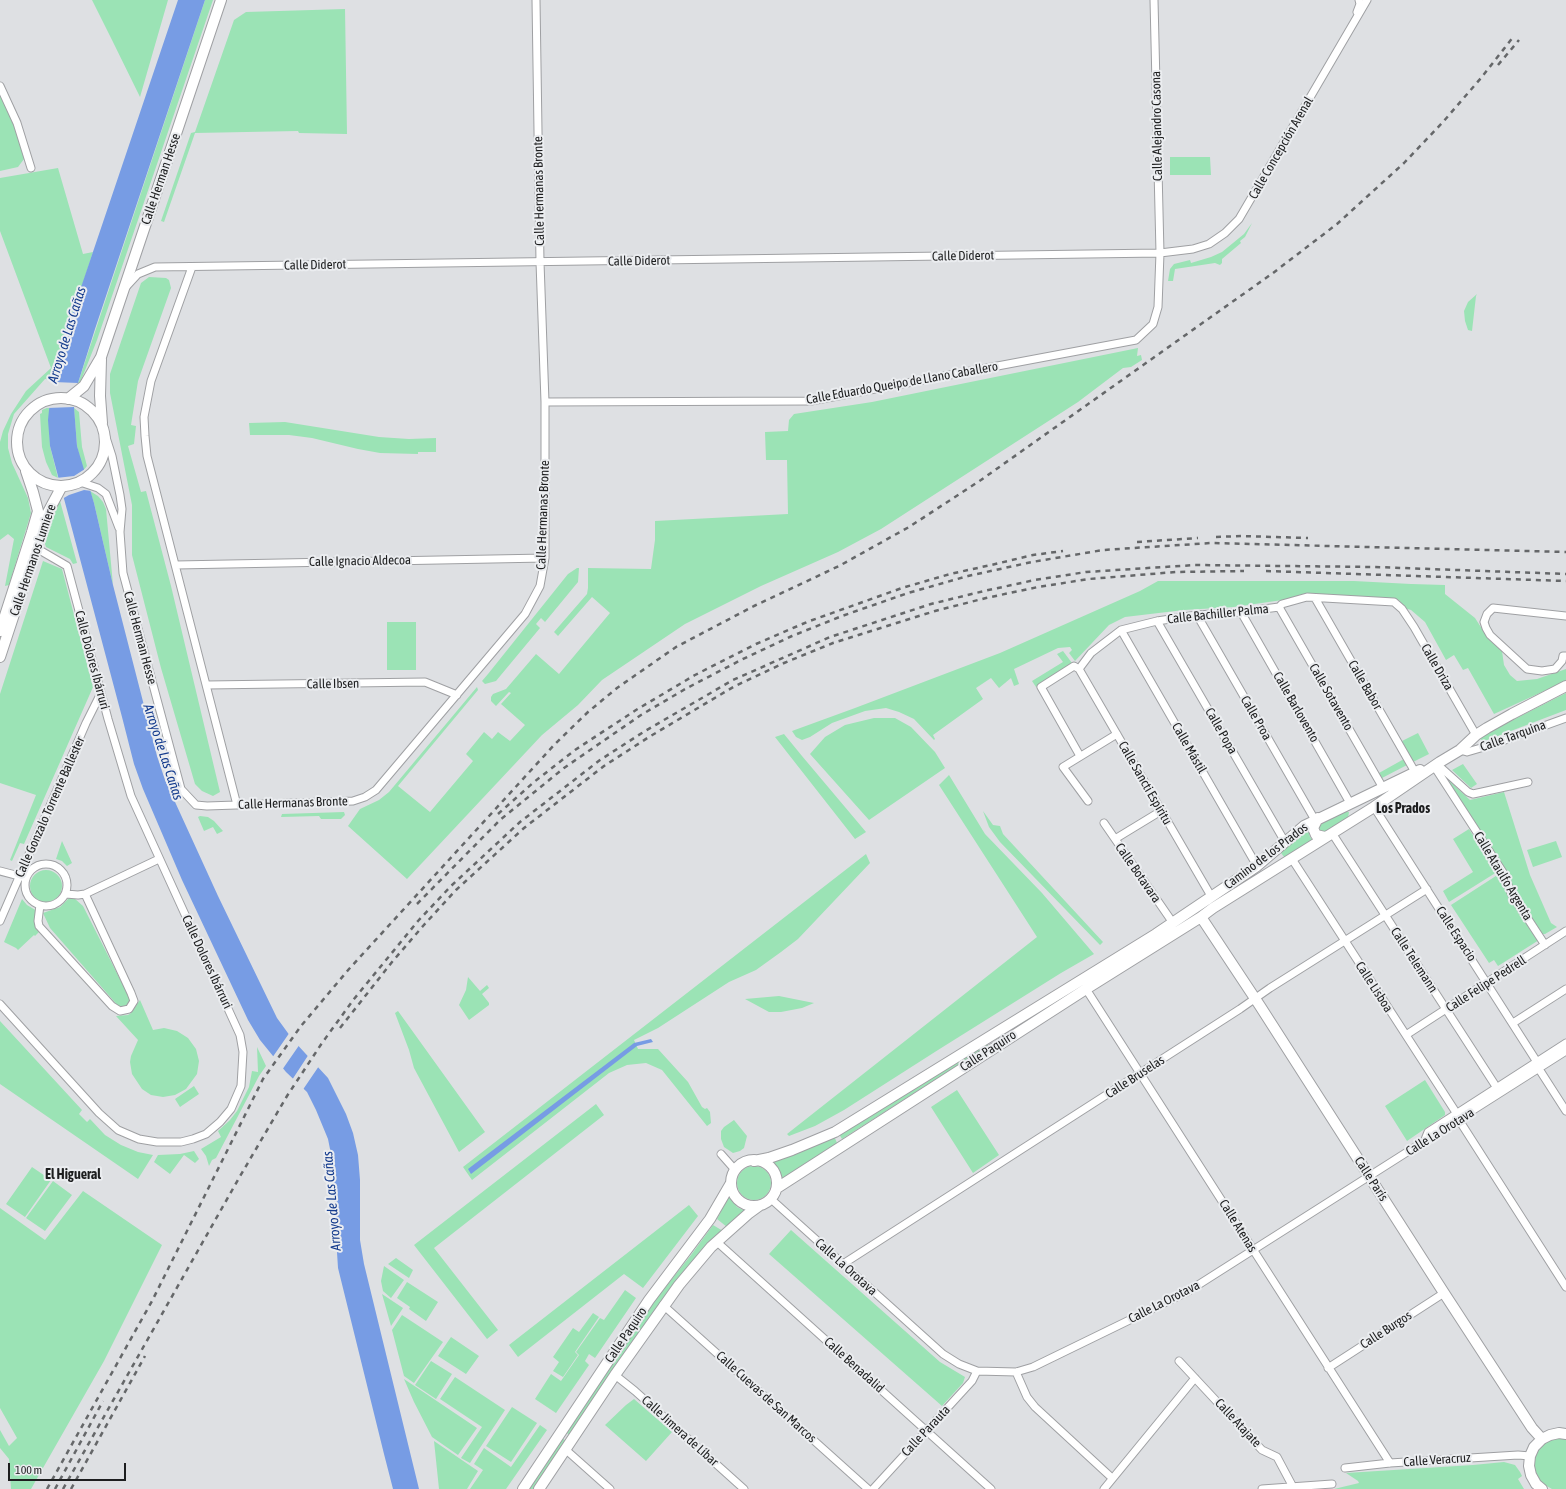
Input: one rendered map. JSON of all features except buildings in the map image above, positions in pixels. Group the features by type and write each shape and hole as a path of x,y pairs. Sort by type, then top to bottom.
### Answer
{"main road":[{"name":"Calle Herman Hesse","path":"73,397 84,386 101,358 221,0"},
{"name":"Calle Herman Hesse","path":"101,358 100,396 103,428"},
{"path":"73,397 97,415 103,428 105,444 104,455 98,467 86,482 59,488 41,481 32,475 24,465 17,446 21,424 28,412 41,402 58,398 73,397"},
{"name":"Calle Hermanos Lumiere","path":"0,631 38,511 24,465"},
{"name":"Calle Hermanos Lumiere","path":"0,656 47,514 59,488"},
{"name":"Camino de los Prados","path":"1201,917 1374,807 1460,750 1476,735 1512,714 1566,686"},
{"name":"Camino de los Prados","path":"1184,916 1257,866 1304,826 1415,772 1437,764"},
{"path":"1346,805 1351,809 1353,814 1351,821"},
{"path":"1316,819 1313,828 1316,835 1328,835"},
{"path":"1184,916 1201,917 1210,898"},
{"name":"Calle Paquiro","path":"754,1161 769,1158 792,1150 835,1132 1184,916"},
{"name":"Calle Paquiro","path":"777,1188 1086,988 1201,917"},
{"name":"Calle París","path":"1201,917 1255,998 1532,1428 1542,1439"},
{"path":"754,1161 765,1164 774,1172 777,1179 777,1188 771,1199 759,1206 749,1206 740,1201 734,1193 731,1183 736,1171 746,1162 754,1161"},
{"name":"Calle Paquiro","path":"523,1489 649,1300 710,1218 731,1183"},
{"name":"Calle Paquiro","path":"539,1489 663,1306 711,1247 759,1206"},
{"path":"1542,1489 1536,1484 1531,1475 1529,1466 1530,1456 1534,1447 1542,1439 1559,1433 1566,1434"}],"street":[{"name":"Calle Hermanas Bronte","path":"181,790 196,805 207,806 353,801 365,797 376,790 525,614 540,586 544,558 545,402 540,262 536,0"},
{"name":"Calle Alejandro Casona","path":"1154,0 1160,253"},
{"path":"1352,26 1360,4 1359,0"},
{"name":"Calle Concepción Arenal","path":"1160,253 1193,249 1209,244 1225,233 1239,219 1367,0"},
{"path":"0,86 17,123 31,168"},
{"name":"Calle Diderot","path":"125,287 138,274 155,267 1160,253"},
{"name":"Calle Eduardo Queipo de Llano Caballero","path":"545,402 811,401 1136,340 1153,324 1158,307 1160,253"},
{"path":"192,267 151,381 144,417 147,456 237,805"},
{"name":"Calle Herman Hesse","path":"103,428 112,456 122,509 120,532 123,573 181,790"},
{"name":"Calle Herman Hesse","path":"86,482 106,494 115,514 120,532"},
{"name":"Calle Dolores Ibárruri","path":"0,1004 100,1113 118,1130 139,1139 181,1142 206,1134 220,1122 231,1109 241,1086 243,1052 240,1035 131,796 101,693 67,566 36,548"},
{"name":"Calle Ignacio Aldecoa","path":"176,564 544,558"},
{"name":"Calle Bachiller Palma","path":"1079,668 1091,653 1121,630 1157,621 1196,615 1279,608 1282,604 1307,597 1394,602"},
{"name":"Calle Babor","path":"1315,598 1415,772"},
{"name":"Calle Driza","path":"1394,602 1402,609 1409,619 1476,735"},
{"name":"Calle Sotavento","path":"1279,608 1383,788"},
{"path":"1566,616 1493,608 1487,614 1484,622 1486,628 1494,639 1527,670 1555,669 1562,661 1563,656 1566,656"},
{"name":"Calle Barlovento","path":"1241,612 1346,805"},
{"name":"Calle Proa","path":"1196,615 1316,819"},
{"name":"Calle Popa","path":"1157,621 1285,842"},
{"name":"Calle Mástil","path":"1121,630 1257,866"},
{"path":"1079,668 1074,666 1041,687 1080,756"},
{"name":"Calle Sancti Espíritu","path":"1079,668 1210,898"},
{"name":"Calle Ibsen","path":"207,685 425,682 457,694"},
{"name":"Calle Gonzalo Torrente Ballester","path":"0,921 22,877 86,723 101,693"},
{"name":"Calle Tarquina","path":"1460,750 1467,752 1566,718"},
{"path":"1088,801 1063,767 1116,734"},
{"path":"1437,764 1468,792 1473,794 1528,782"},
{"name":"Calle Ataulfo Argenta","path":"1437,764 1504,874 1511,893 1545,945"},
{"name":"Calle Espacio","path":"1374,807 1513,1023 1566,1111"},
{"path":"1115,839 1161,811"},
{"name":"Calle Botavara","path":"1104,823 1173,924"},
{"name":"Calle Telemann","path":"1328,835 1385,916 1497,1088"},
{"path":"66,894 85,894 160,859"},
{"name":"Calle Lisboa","path":"1292,859 1566,1286"},
{"path":"39,864 52,864 60,868 66,876 66,894 58,903 46,906 40,905 29,898 25,891 22,877 33,867 39,864"},
{"path":"0,871 22,877"},
{"name":"Calle Bruselas","path":"843,1264 1255,998 1427,889"},
{"path":"40,905 38,921 39,926 112,1006 120,1012 128,1009 134,1001 85,894"},
{"name":"Calle Felipe Pedrell","path":"1406,1035 1566,931"},
{"name":"Calle Atenas","path":"1086,988 1390,1463"},
{"path":"1513,1023 1566,989"},
{"path":"1458,1117 1497,1088 1538,1065 1566,1043"},
{"name":"Calle La Orotava","path":"771,1199 944,1354 959,1364 977,1371 998,1373 1016,1372 1033,1367 1187,1292 1424,1142 1428,1132 1458,1117 1538,1065 1566,1051"},
{"path":"721,1154 736,1171"},
{"name":"Calle Benadalid","path":"717,1242 991,1489"},
{"name":"Calle Burgos","path":"1328,1368 1444,1293"},
{"name":"Calle Cuevas de San Marcos","path":"663,1306 868,1489"},
{"name":"Calle Atajate","path":"1179,1361 1262,1450 1277,1457 1293,1487"},
{"name":"Calle Parauta","path":"873,1489 972,1381 977,1371"},
{"path":"1016,1372 1027,1396 1035,1407 1112,1478"},
{"name":"Calle Jimera de Líbar","path":"615,1375 635,1391 744,1489"},
{"path":"1104,1489 1195,1378"},
{"path":"565,1449 610,1489"},
{"name":"Calle Veracruz","path":"1345,1468 1390,1463 1518,1455 1530,1456"},
{"path":"1262,1489 1332,1484"}],"green space":[{"path":"92,0 168,0 140,97 112,40"},
{"path":"205,0 213,0 97,340 80,383 78,383"},
{"path":"345,9 347,134 299,133 298,131 195,133 164,222 161,221 191,133 195,132 234,20 246,12"},
{"path":"0,92 14,123 24,159 18,167 0,171"},
{"path":"1170,157 1210,157 1211,175 1170,175"},
{"path":"58,168 83,254 93,252 52,380 45,379 14,414 8,434 8,448 12,463 28,498 31,513 9,585 5,586 14,539 8,534 0,540 0,442 3,431 11,414 26,391 51,368 0,231 0,178"},
{"path":"1252,223 1245,237 1240,241 1241,243 1222,259 1222,263 1220,265 1215,263 1175,269 1173,281 1168,281 1170,269 1174,264 1190,260 1191,263 1222,252 1244,234"},
{"path":"149,277 166,278 169,280 171,288 138,381 131,425 136,426 134,444 128,446 141,492 146,491 171,586 220,792 213,796 202,791 195,784 161,668 132,555 132,505 110,393 110,374 141,283"},
{"path":"1477,294 1472,331 1468,330 1464,311 1468,302"},
{"path":"1138,348 1137,356 1141,355 1142,360 1131,367 1123,368 1078,402 881,529 838,552 761,586 685,624 602,680 578,705 542,735 407,879 348,826 360,809 379,800 389,792 477,687 478,690 398,786 430,812 473,761 466,754 484,732 492,739 498,732 510,741 525,725 501,704 511,693 509,692 496,706 491,701 491,697 493,694 506,689 536,654 559,674 610,613 592,597 558,636 554,632 587,594 588,568 651,569 655,540 655,521 788,514 787,460 766,460 765,432 788,431 789,420 794,414 872,402"},
{"path":"49,407 50,446 58,478 52,475 46,462 42,447 40,414 42,413 42,410"},
{"path":"74,408 79,412 82,447 87,466 83,471 77,446"},
{"path":"285,422 379,437 409,439 436,438 436,452 418,452 418,454 380,453 312,438 289,435 250,435 249,423"},
{"path":"90,491 98,496 106,509 113,585 94,503"},
{"path":"60,501 77,563 73,564 70,559 46,547 45,544 46,535"},
{"path":"43,561 62,569 93,687 24,844 20,843 12,861 10,860 36,795 0,783 0,694"},
{"path":"579,568 578,582 545,622 541,618 536,624 540,628 496,681 485,684 482,681 568,574"},
{"path":"1158,581 1354,581 1445,585 1445,594 1475,618 1486,635 1502,651 1504,665 1510,675 1517,681 1537,679 1566,669 1566,681 1494,714 1468,668 1463,670 1454,655 1446,660 1425,622 1411,610 1404,608 1399,600 1317,595 1234,607 1184,610 1125,617 1109,625 1075,661 1069,653 1072,650 1070,647 1058,648 1014,669 1019,684 1014,686 1011,678 999,688 991,678 976,688 983,699 933,735 934,740 914,719 886,708 865,711 832,723 810,737 802,740 796,737 792,731 1000,653 1140,591"},
{"path":"387,622 416,622 416,670 387,670"},
{"path":"1063,651 1072,663 1036,687 1032,681 1063,662 1057,654"},
{"path":"1566,693 1566,710 1482,742 1480,738"},
{"path":"874,718 895,718 911,727 935,752 945,768 869,820 810,754 825,737 845,725"},
{"path":"1418,733 1429,754 1413,762 1402,741"},
{"path":"784,734 866,832 855,839 775,737"},
{"path":"1404,759 1407,765 1382,778 1379,773"},
{"path":"1463,764 1477,784 1471,788 1452,770"},
{"path":"949,775 985,834 1042,893 1094,954 1061,973 844,1110 815,1126 789,1136 787,1134 1037,937 939,785"},
{"path":"1445,777 1470,800 1504,792 1530,875 1551,923 1557,927 1545,934 1542,934 1514,892 1507,873"},
{"path":"983,811 993,825 1000,826 1003,834 1103,942 1100,945 1000,842 989,827"},
{"path":"1342,811 1349,812 1348,818 1326,832 1320,831 1319,823"},
{"path":"344,812 345,815 341,819 321,819 319,816 281,817 282,814"},
{"path":"198,817 208,817 223,831 217,834 213,827 204,831"},
{"path":"1308,829 1310,837 1313,840 1285,858 1281,853"},
{"path":"1469,829 1497,872 1449,902 1443,891 1473,872 1453,839"},
{"path":"62,841 72,863 67,866 62,861 56,859"},
{"path":"1556,841 1562,857 1533,867 1527,850"},
{"path":"866,854 870,863 798,939 756,970 729,982 658,1028 634,1040 638,1049 658,1049 688,1082 702,1107 705,1109 707,1108 710,1112 711,1123 707,1126 662,1070 646,1063 627,1065 609,1073 472,1180 463,1167"},
{"path":"43,870 49,870 59,877 62,886 61,892 55,899 49,902 43,902 33,895 30,889 30,883 37,873"},
{"path":"1499,874 1539,940 1498,966 1494,960 1489,963 1451,905"},
{"path":"69,898 74,898 83,906 130,999 129,1004 124,1007 119,1007 50,928 43,913 60,907"},
{"path":"22,899 27,905 37,911 35,928 39,932 18,950 4,942"},
{"path":"468,977 480,991 487,985 489,988 482,994 489,1005 469,1020 459,1005 466,990"},
{"path":"779,996 814,1003 802,1008 781,1012 769,1012 745,999"},
{"path":"140,1000 153,1030 164,1028 177,1031 188,1038 196,1049 199,1061 197,1074 186,1089 175,1095 163,1097 151,1095 142,1089 132,1074 130,1062 131,1056 138,1040 116,1016 128,1015 131,1013"},
{"path":"398,1011 485,1132 459,1152 414,1068 395,1013"},
{"path":"0,1021 82,1110 79,1114 87,1122 90,1119 105,1135 121,1145 138,1152 153,1155 138,1179 0,1084"},
{"path":"986,1042 988,1046 842,1139 839,1134"},
{"path":"257,1047 266,1066 259,1076 216,1158 212,1160 209,1166 206,1156 201,1149 221,1137 218,1131 237,1111 249,1087 252,1071 258,1072"},
{"path":"1425,1080 1445,1112 1445,1115 1407,1141 1385,1106"},
{"path":"194,1086 199,1094 180,1107 175,1099"},
{"path":"957,1090 999,1155 973,1173 931,1107"},
{"path":"596,1104 604,1115 434,1248 498,1330 487,1339 414,1245"},
{"path":"734,1120 747,1136 744,1148 733,1153 724,1147 721,1139 721,1131"},
{"path":"834,1136 837,1143 782,1181 780,1171 772,1161"},
{"path":"194,1151 199,1159 195,1163 184,1155 170,1174 154,1162 158,1155 180,1154"},
{"path":"751,1166 757,1166 761,1167 768,1173 771,1183 770,1190 764,1197 757,1200 751,1200 747,1199 740,1193 737,1186 737,1180 738,1176 744,1169"},
{"path":"32,1167 51,1180 25,1217 6,1204"},
{"path":"53,1181 72,1195 45,1231 26,1218"},
{"path":"83,1191 162,1245 104,1361 31,1489 11,1489 9,1459 0,1448 0,1430 9,1446 17,1438 0,1408 0,1208 45,1240"},
{"path":"729,1196 737,1207 745,1211 727,1227 717,1219"},
{"path":"689,1205 698,1216 643,1288 624,1274 518,1357 509,1345"},
{"path":"713,1225 723,1231 570,1436 566,1432 652,1304"},
{"path":"791,1230 940,1362 965,1377 963,1383 942,1406 769,1254"},
{"path":"396,1258 413,1270 409,1278 388,1264"},
{"path":"384,1266 404,1280 391,1298 383,1291 381,1281"},
{"path":"407,1282 438,1302 426,1321 397,1298"},
{"path":"625,1290 636,1298 595,1358 589,1354 585,1361 589,1365 556,1413 535,1399 551,1374 561,1381 579,1355 576,1352 600,1318 604,1320"},
{"path":"382,1294 403,1308 391,1326"},
{"path":"593,1313 599,1317 575,1352 578,1355 563,1377 553,1371 559,1362 553,1357 573,1328 579,1332"},
{"path":"402,1315 443,1342 414,1383 404,1376 392,1330"},
{"path":"451,1337 479,1356 466,1374 438,1356"},
{"path":"431,1361 452,1374 436,1399 415,1385"},
{"path":"455,1377 505,1410 470,1463 461,1458 482,1427 440,1399"},
{"path":"404,1379 477,1428 458,1455 432,1437"},
{"path":"634,1399 672,1432 646,1461 605,1425"},
{"path":"512,1407 537,1423 511,1462 486,1446"},
{"path":"540,1425 547,1430 506,1489 470,1489 483,1470 474,1464 484,1448 511,1467"},
{"path":"1556,1437 1566,1438 1566,1489 1552,1489 1543,1484 1536,1475 1533,1464 1535,1454 1541,1445"},
{"path":"562,1438 566,1441 534,1489 528,1489"},
{"path":"434,1441 478,1471 467,1489 439,1489"},
{"path":"1504,1462 1515,1465 1522,1476 1518,1479 1524,1489 1334,1489 1359,1483 1346,1473"}],"water":[{"name":"Arroyo de Las Cañas","path":"178,0 205,0 78,383 74,407 77,446 94,503 113,585 157,756 165,780 218,896 277,1018 293,1040 328,1078 346,1114 353,1133 358,1155 360,1180 360,1240 364,1264 419,1489 393,1489 338,1268 334,1169 328,1139 307,1092 286,1072 260,1040 248,1020 182,880 143,789 134,764 50,446 48,420 52,380 72,314"},
{"path":"651,1039 653,1042 637,1046 471,1174 468,1169 634,1043"}],"pier":[{"path":"50,380 54,382 78,383 74,407 47,408"},
{"path":"85,469 92,491 84,490 62,499 56,478 74,476"},
{"path":"290,1032 300,1044 282,1070 272,1058"},
{"path":"309,1054 319,1066 302,1091 292,1080"}],"railway":[{"path":"47,1489 152,1301 263,1079 301,1026 349,969 555,744 588,712 617,688 676,647 754,606 839,566 909,527 981,480 1273,273 1337,224 1404,163 1443,122 1481,78 1514,36"},
{"path":"1498,65 1519,40"},
{"path":"1216,537 1241,536 1308,538"},
{"path":"1137,542 1198,538"},
{"path":"417,904 500,820 564,768 641,715 687,688 792,636 842,616 908,593 968,576 1032,562 1103,550 1211,543 1566,552"},
{"path":"498,814 534,782 575,750 636,710 695,675 756,644 807,622 902,588 950,574 1033,555 1063,551"},
{"path":"63,1489 287,1096 322,1043 354,999 418,921 451,886 520,822 600,760 645,731 733,680 830,637 931,604 1035,580 1086,572 1195,565 1375,567 1566,574"},
{"path":"340,1028 392,962 456,890 524,828 604,766 649,737 735,686 784,663 833,643 935,611 986,598 1038,587 1089,579 1176,572 1244,571"},
{"path":"1266,571 1566,581"},
{"path":"71,1489 145,1356"},
{"path":"55,1489 103,1401"}],"district":[{"name":"Los Prados","path":"1403,809"},
{"name":"El Higueral","path":"73,1175"}]}
